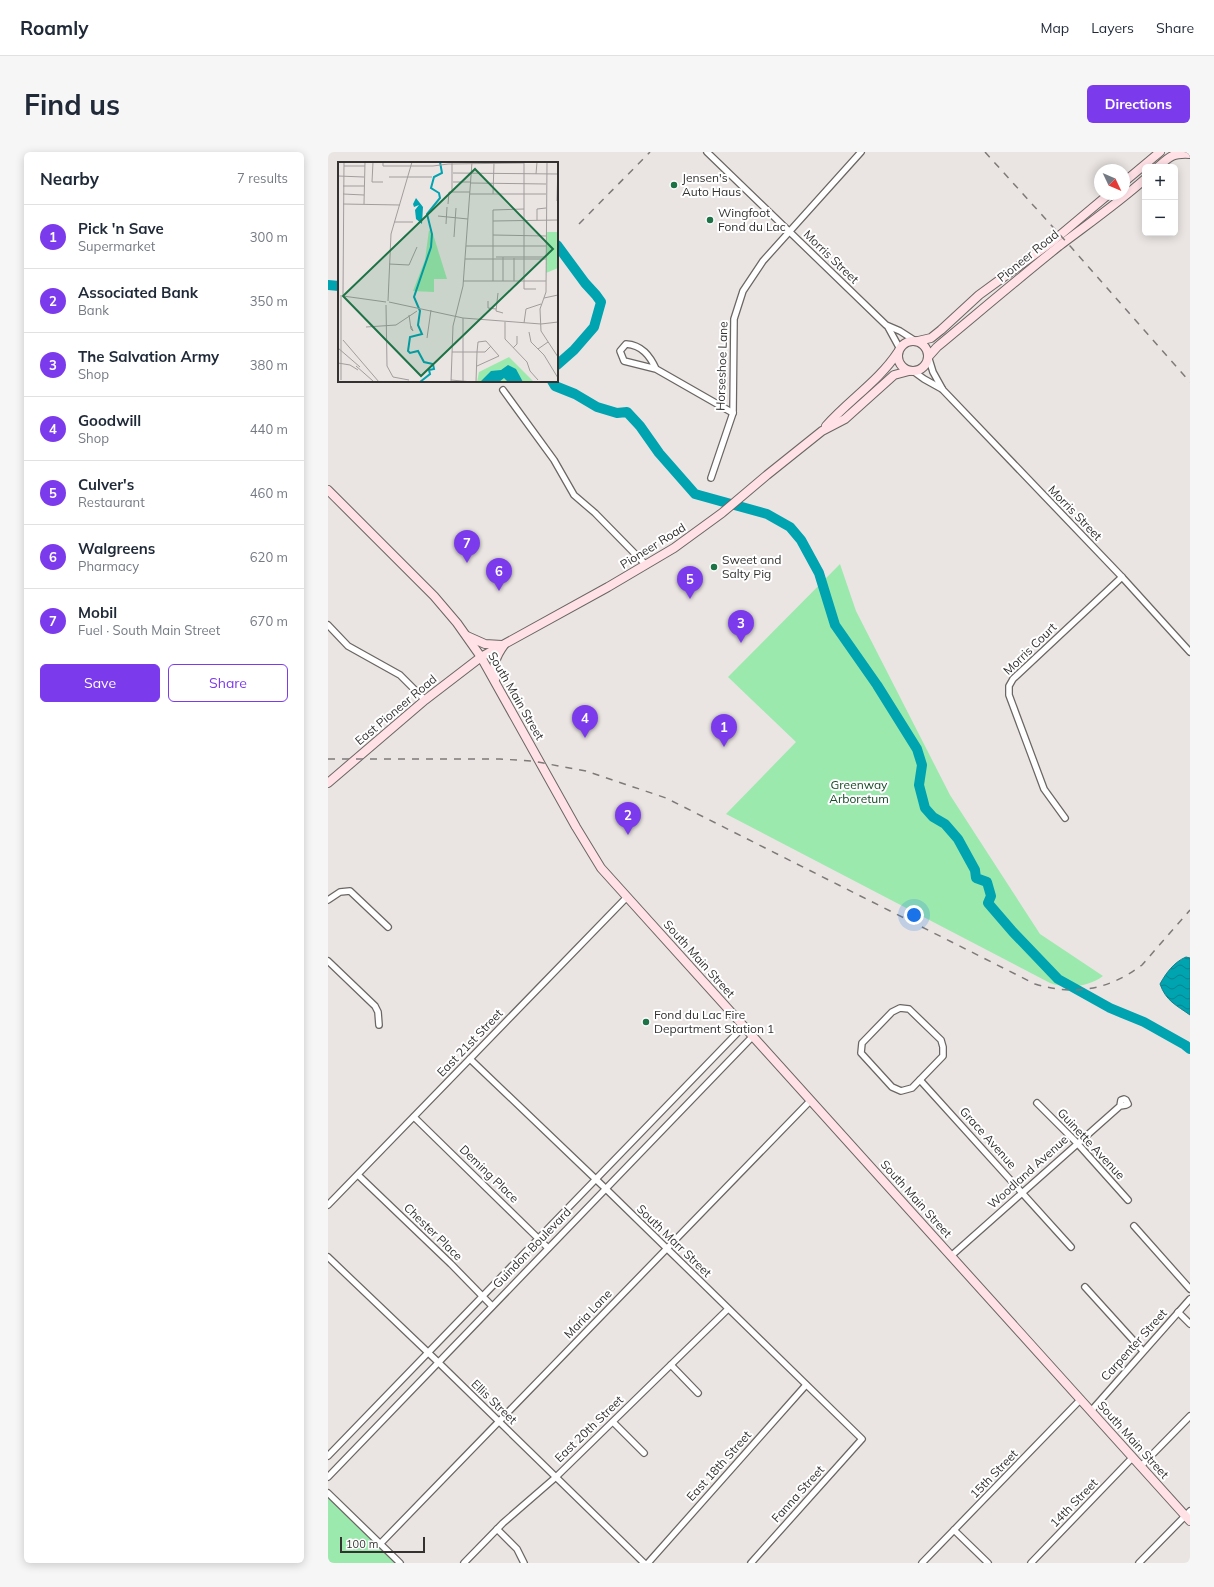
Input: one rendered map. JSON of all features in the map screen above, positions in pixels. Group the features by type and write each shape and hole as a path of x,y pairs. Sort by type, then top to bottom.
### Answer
{"main road":[{"path":"1130,177 1158,153"},
{"path":"1161,164 1170,156 1178,153 1190,154"},
{"name":"Pioneer Road","path":"929,358 937,347 1009,287 1067,240 1120,201 1142,182"},
{"name":"Pioneer Road","path":"916,341 931,338 979,295 1052,241 1102,200"},
{"path":"916,341 926,347 929,358 925,366 920,370 911,371 901,366 898,357 899,350 905,343 916,341"},
{"name":"Pioneer Road","path":"822,432 840,411 881,374 899,350"},
{"name":"Pioneer Road","path":"481,657 674,548 722,513 822,432 845,419 894,375 911,371"},
{"name":"South Main Street","path":"328,490 434,596 481,657 601,868 1133,1458 1188,1516"},
{"path":"464,634 484,644 504,644 497,657 494,667 496,684"},
{"name":"East Pioneer Road","path":"328,783 425,700 481,657"}],"street":[{"name":"Morris Street","path":"707,152 888,327 899,350"},
{"name":"Horseshoe Lane","path":"711,478 733,412 734,319 743,291 763,261 861,152"},
{"name":"Morris Street","path":"888,327 900,331 916,341"},
{"path":"656,369 652,360 643,349 634,344 626,344 620,351 624,361 656,369 733,412"},
{"name":"Morris Street","path":"929,358 933,372 943,390 1122,577 1190,652"},
{"name":"Morris Street","path":"911,371 943,390"},
{"path":"503,390 557,463 574,495 646,565"},
{"name":"Morris Court","path":"1065,818 1044,789 1009,695 1009,686 1013,679 1122,577"},
{"path":"328,625 348,646 400,675 425,700"},
{"path":"328,900 340,892 350,891 388,926"},
{"name":"East 21st Street","path":"328,1205 627,897"},
{"path":"328,961 375,1006 378,1012 379,1025"},
{"path":"900,1008 909,1009 940,1040 943,1047 943,1056 920,1080 912,1088 901,1091 892,1087 861,1052 862,1043 892,1012 900,1008"},
{"name":"Guindon Boulevard","path":"328,1456 482,1295 744,1026"},
{"name":"Guindon Boulevard","path":"328,1476 753,1036"},
{"name":"South Marr Street","path":"470,1059 605,1188 862,1439"},
{"name":"Grace Avenue","path":"920,1080 1071,1248"},
{"name":"Maria Lane","path":"380,1544 811,1100"},
{"name":"Guinette Avenue","path":"1037,1104 1077,1144 1128,1200"},
{"name":"Woodland Avenue","path":"951,1256 1120,1106"},
{"name":"Deming Place","path":"414,1117 548,1248"},
{"name":"Chester Place","path":"358,1175 492,1306"},
{"path":"1134,1226 1190,1289"},
{"name":"Ellis Street","path":"328,1257 428,1352 644,1563"},
{"path":"1085,1287 1143,1350"},
{"name":"Carpenter Street","path":"1091,1411 1143,1350 1190,1299"},
{"name":"East 20th Street","path":"464,1563 497,1529 556,1477 728,1309"},
{"path":"1178,1312 1190,1324"},
{"path":"670,1365 698,1393"},
{"name":"East 18th Street","path":"648,1563 806,1385"},
{"name":"15th Street","path":"922,1563 1081,1399"},
{"path":"1141,1466 1190,1416"},
{"path":"613,1422 644,1454"},
{"name":"Fanna Street","path":"751,1563 862,1439"},
{"name":"14th Street","path":"1031,1563 1133,1458"},
{"path":"328,1493 400,1563"},
{"path":"1138,1563 1188,1516"},
{"path":"497,1529 518,1549 524,1563"},
{"path":"954,1530 988,1563"}],"green space":[{"name":"Greenway Arboretum","path":"840,564 856,611 950,795 1040,934 1103,976 1097,980 1077,986 1063,986 1050,983 726,814 796,742 728,677"},
{"path":"328,1494 400,1563 328,1563"}],"water":[{"path":"1186,957 1190,958 1190,1015 1168,999 1160,984 1171,968"}],"waterway":[{"path":"558,246 601,302 594,327 574,350 558,364"},
{"path":"328,285 338,286"},
{"path":"553,382 555,386 575,394 597,407 617,413 627,412 640,426 659,453 695,494 767,514 790,527 801,540 819,573 835,625 877,685 917,749 922,765 919,785 925,808 933,817 945,824 958,839 975,870 976,878 987,882 991,896 988,903 1013,932 1058,979 1110,1008 1144,1022 1190,1049"}],"railway":[{"path":"579,224 650,152"},
{"path":"985,152 1190,382"},
{"path":"328,759 500,759 532,761 586,771 666,798 1035,984 1049,988 1064,990 1091,988 1104,985 1130,973 1142,965 1190,910"}],"place":[{"name":"Jensen's Auto Haus","path":"674,185"},
{"name":"Wingfoot Fond du Lac","path":"710,220"},
{"name":"Mobil","path":"467,563"},
{"name":"Sweet and Salty Pig","path":"714,567"},
{"name":"Walgreens","path":"499,591"},
{"name":"Culver's","path":"690,599"},
{"name":"The Salvation Army","path":"741,643"},
{"name":"Goodwill","path":"585,738"},
{"name":"Pick 'n Save","path":"724,747"},
{"name":"Associated Bank","path":"628,835"},
{"name":"Fond du Lac Fire Department Station 1","path":"646,1022"}]}
